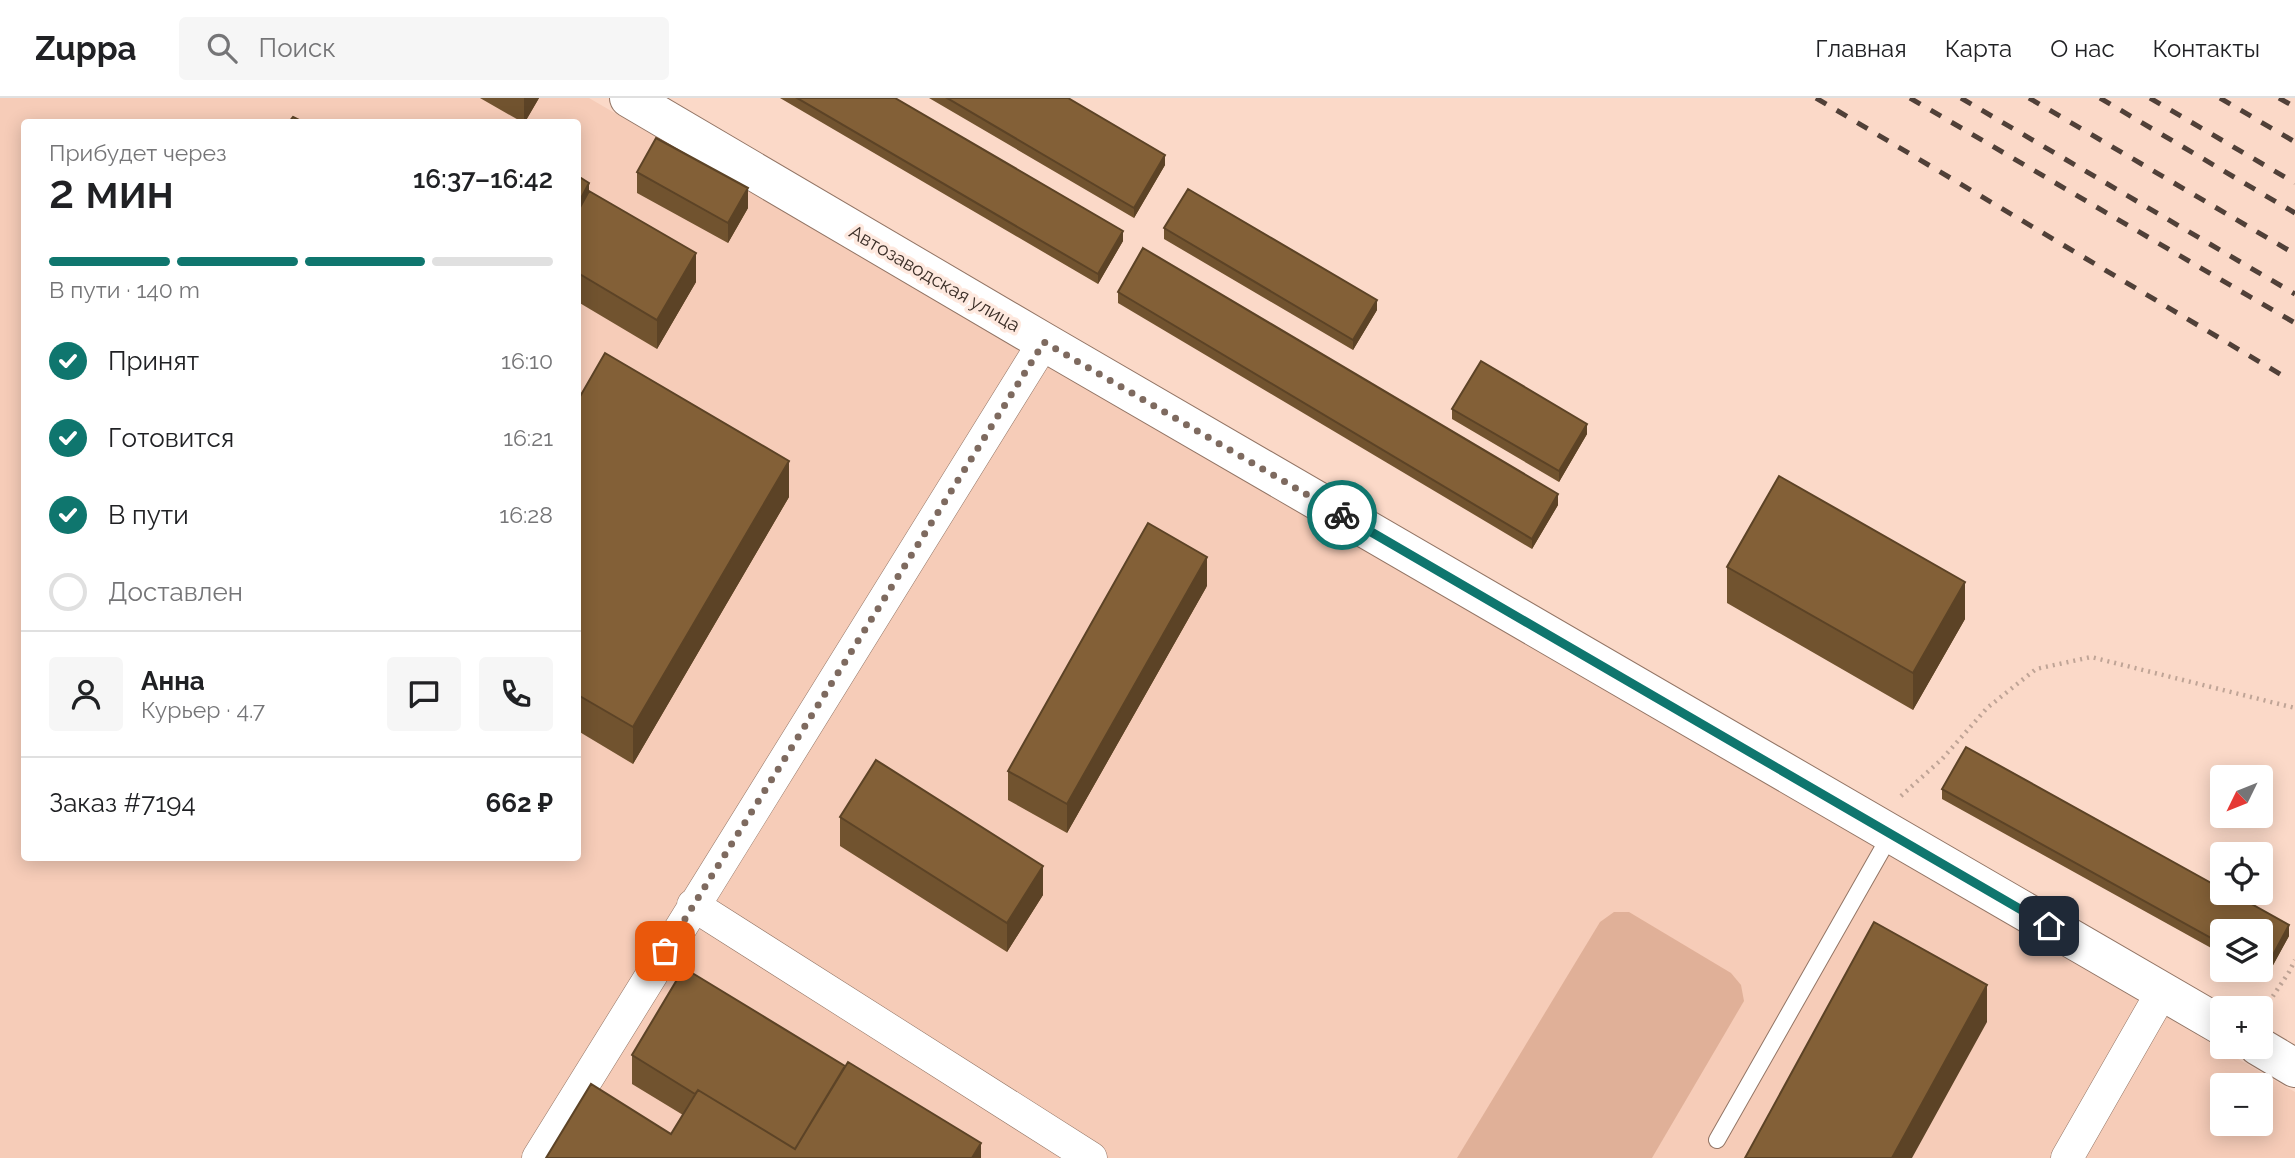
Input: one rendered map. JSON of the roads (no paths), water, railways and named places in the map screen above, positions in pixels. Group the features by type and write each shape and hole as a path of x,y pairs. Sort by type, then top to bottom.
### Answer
{"street":[{"name":"Автозаводская улица","path":"629,98 2210,1019"},
{"path":"538,1158 1044,342"},
{"path":"693,905 1089,1158"},
{"path":"2067,1158 2162,992"},
{"path":"2273,1055 2295,1068"}],"lane":[{"path":"1717,1140 1881,829"}],"railway":[{"path":"1816,98 2285,377"},
{"path":"1910,98 2295,323"},
{"path":"1961,98 2295,294"},
{"path":"2029,98 2295,254"},
{"path":"2100,98 2295,213"},
{"path":"2150,98 2295,183"},
{"path":"2220,98 2295,142"},
{"path":"2279,98 2295,107"}]}
